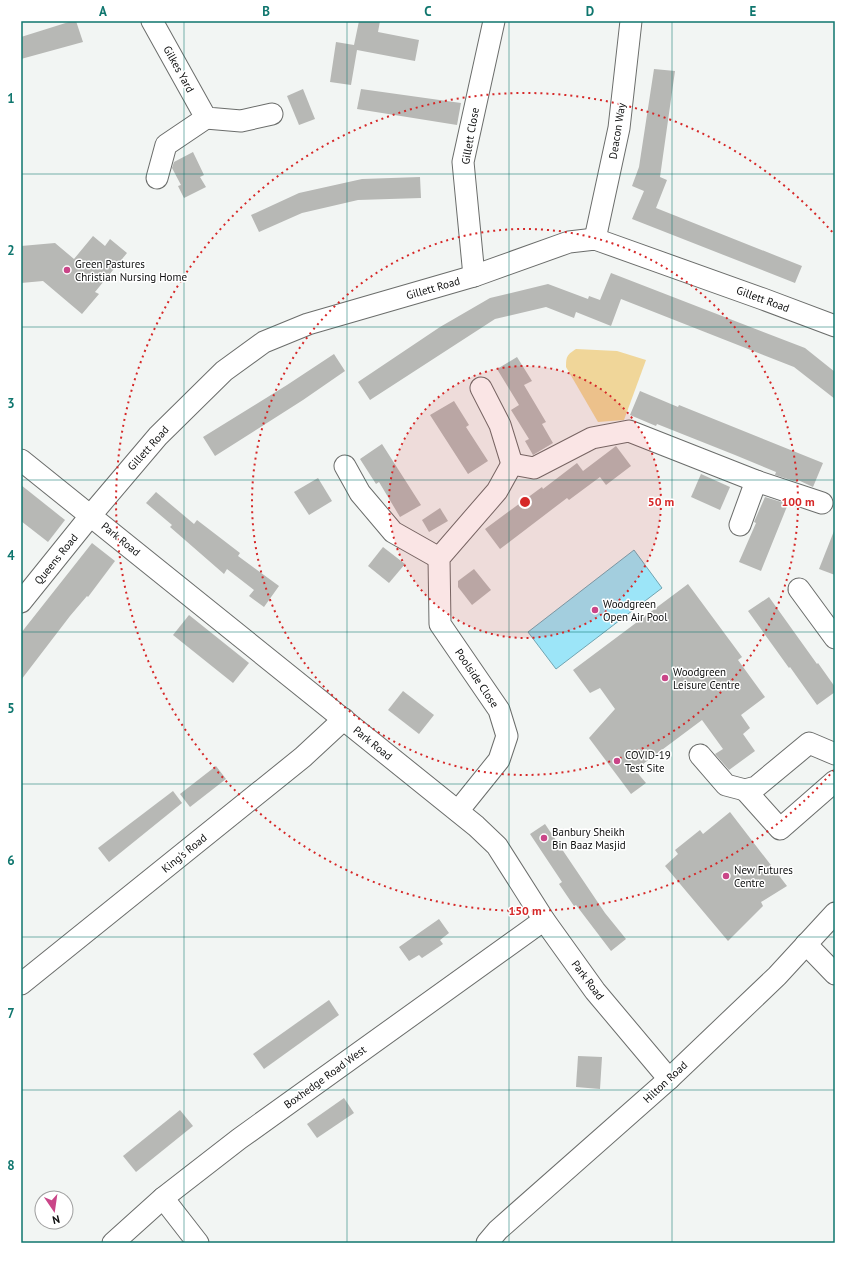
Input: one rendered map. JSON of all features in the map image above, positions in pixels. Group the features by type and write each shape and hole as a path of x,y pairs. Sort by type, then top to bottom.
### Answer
{"street":[{"name":"Gilkes Yard","path":"152,21 206,118"},
{"name":"Gillett Close","path":"474,276 463,162 494,21"},
{"name":"Deacon Way","path":"595,239 619,128 631,21"},
{"path":"158,178 166,145 206,118 241,121 272,114"},
{"name":"Gillett Road","path":"91,516 158,436 224,371 264,342 308,324 474,276 569,242 595,239 763,298 835,326"},
{"path":"345,466 360,493 393,532 439,558 497,491 512,464 500,425 481,388"},
{"path":"512,464 534,468 592,438 629,431 756,481 822,503"},
{"name":"Park Road","path":"21,460 458,811 497,846 544,920 595,991 669,1079"},
{"path":"740,525 756,481"},
{"name":"Queens Road","path":"21,602 91,516"},
{"name":"Poolside Close","path":"439,558 440,624 499,710 507,736 499,760 458,811"},
{"path":"800,589 835,638"},
{"name":"King's Road","path":"21,984 303,757 344,719"},
{"path":"700,755 726,785 745,790 756,787 809,743 835,754"},
{"path":"745,790 780,829 835,780"},
{"name":"Hilton Road","path":"486,1243 498,1230 669,1079 777,976 835,913"},
{"name":"Boxhedge Road West","path":"113,1243 163,1198 239,1139 544,920"},
{"path":"806,944 835,974"},
{"path":"163,1198 198,1243"}],"shaded area":[{"path":"576,349 617,351 646,360 624,420 598,422 566,367 566,360 568,356"}],"water":[{"name":"Woodgreen Open Air Pool","path":"634,550 662,588 556,669 528,632"}],"building":[{"path":"76,21 83,42 21,59 21,37"},
{"path":"359,21 380,21 378,32 419,40 415,61 357,50 351,85 330,82 336,42 354,45"},
{"path":"654,69 675,71 660,177 667,180 656,208 802,266 795,283 632,219 644,191 632,186 639,167"},
{"path":"303,89 315,119 299,125 287,96"},
{"path":"361,89 461,103 457,125 357,109"},
{"path":"193,152 204,175 200,177 206,187 184,198 178,186 181,185 172,168 174,162"},
{"path":"420,177 421,198 358,200 302,213 259,232 251,215 299,193 362,179"},
{"name":"Green Pastures Christian Nursing Home","path":"93,236 105,246 110,239 127,253 95,292 99,294 82,314 43,281 21,283 21,246 55,243 74,259"},
{"path":"611,273 805,348 835,372 835,399 794,367 621,299 611,326 576,312 574,318 546,307 495,319 370,400 358,382 440,327 490,298 548,284 588,299 589,296 600,300"},
{"path":"334,354 345,371 303,400 215,456 203,437"},
{"path":"517,357 532,381 524,385 546,422 542,424 553,443 533,455 525,441 529,439 511,410 519,405 497,369"},
{"path":"640,391 678,407 679,405 823,463 813,487 798,480 797,482 775,475 776,472 735,455 657,424 656,426 630,415"},
{"path":"454,401 469,425 466,427 488,461 468,474 430,415"},
{"path":"382,444 421,505 400,517 379,482 376,484 360,459"},
{"path":"616,446 631,466 606,485 600,477 569,500 567,498 500,549 485,529 542,487 543,489 577,463 583,471"},
{"path":"701,474 730,487 720,510 691,497"},
{"path":"318,478 332,501 309,515 294,492"},
{"path":"21,485 65,520 48,542 21,521"},
{"path":"156,492 194,524 197,520 240,553 238,556 279,586 264,607 249,596 254,590 227,569 224,574 170,527 172,525 146,503"},
{"path":"765,497 788,504 761,571 739,562 756,523 754,522"},
{"path":"440,508 448,521 429,532 422,520"},
{"path":"835,531 835,575 819,569"},
{"path":"92,543 115,561 88,597 87,596 70,616 21,680 21,633"},
{"path":"383,547 405,564 389,583 368,566"},
{"path":"474,569 491,590 472,605 458,587 458,581"},
{"name":"Woodgreen Leisure Centre","path":"688,584 742,657 738,660 765,697 741,715 750,728 743,734 755,751 729,770 715,754 723,749 702,720 635,770 646,783 631,794 589,738 615,709 600,688 590,693 573,670"},
{"path":"769,597 835,687 835,692 817,705 748,611"},
{"path":"189,615 249,663 233,683 173,635"},
{"path":"403,691 434,715 419,734 388,710"},
{"path":"216,766 226,779 190,807 180,794"},
{"path":"173,791 182,803 109,862 98,848"},
{"name":"New Futures Centre","path":"730,812 787,886 761,902 763,906 728,941 665,866 678,854 675,850 700,830 703,834"},
{"path":"545,824 605,913 626,939 611,951 576,905 574,906 559,884 562,882 530,834"},
{"path":"439,919 449,933 440,940 443,944 422,958 419,955 409,961 399,947"},
{"path":"329,1000 339,1015 264,1069 253,1054"},
{"path":"578,1056 602,1057 600,1089 576,1087"},
{"path":"344,1098 354,1113 317,1138 307,1124"},
{"path":"180,1110 193,1126 136,1172 123,1156"}],"place":[{"name":"Green Pastures Christian Nursing Home","path":"67,270"},
{"name":"Woodgreen Open Air Pool","path":"595,610"},
{"name":"Woodgreen Leisure Centre","path":"665,678"},
{"name":"COVID-19 Test Site","path":"617,761"},
{"name":"Banbury Sheikh Bin Baaz Masjid","path":"544,838"},
{"name":"New Futures Centre","path":"726,876"}]}
